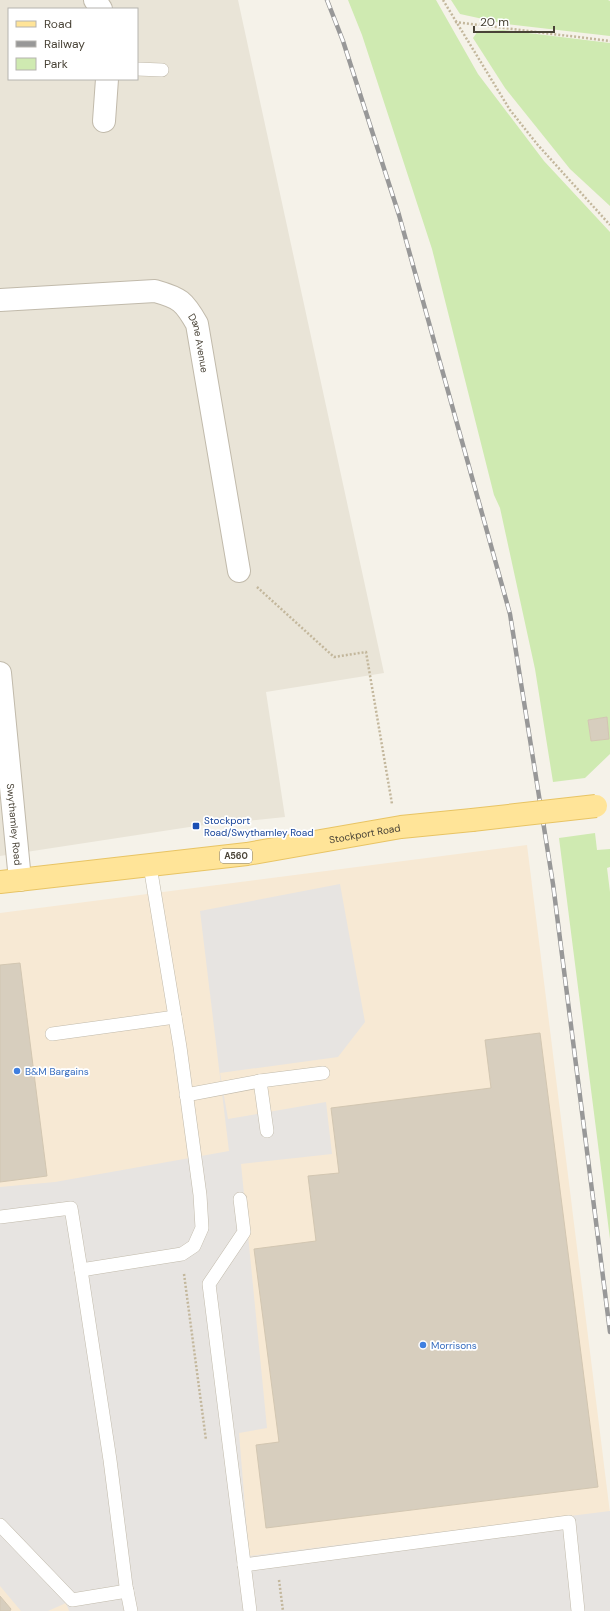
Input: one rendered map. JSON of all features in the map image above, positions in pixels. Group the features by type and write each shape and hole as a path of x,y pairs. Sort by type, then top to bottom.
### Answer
{"main road":[{"name":"Stockport Road","path":"10,881 247,854 396,828 603,805"}],"street":[{"path":"104,121 107,80"},
{"name":"Dane Avenue","path":"0,300 155,291 176,297 188,308 197,324 239,571"},
{"name":"Swythamley Road","path":"0,673 10,881"}],"lane":[{"path":"138,69 162,70"},
{"path":"81,1270 182,1254 194,1246 202,1228 200,1195 175,1017 150,866"},
{"path":"52,1034 175,1017"},
{"path":"186,1095 260,1081 323,1073"},
{"path":"260,1081 267,1131"},
{"path":"240,1198 244,1232 209,1284 250,1611"},
{"path":"0,1217 71,1208 110,1460 127,1591 131,1611"},
{"path":"244,1565 569,1522 578,1611"},
{"path":"0,1525 72,1600 127,1591"}],"path":[{"path":"443,0 510,110 537,144 610,225"},
{"path":"455,22 610,41"},
{"path":"239,571 334,657 366,652 396,828"},
{"path":"182,1254 207,1447"},
{"path":"276,1561 283,1611"}],"shaded area":[{"path":"0,0 238,0 384,673 266,692 285,817 196,826 0,856"},
{"path":"527,845 610,1513 610,1611 0,1611 0,913"},
{"path":"340,884 365,1022 338,1057 220,1073 228,1119 326,1102 332,1154 241,1164 267,1428 239,1433 249,1556 610,1511 610,1611 69,1611 66,1603 48,1611 21,1611 0,1586 0,1187 55,1182 229,1151 200,911"}],"green space":[{"path":"348,0 436,0 478,74 544,161 610,232 610,754 585,778 553,782 535,669 500,508 494,495 432,249 362,35","holes":["607,717 609,739 591,741 588,720"]},
{"path":"451,0 608,0 610,1 610,36 506,24 460,14"},
{"path":"503,30 610,43 610,206 570,169 505,88 473,38 478,31"},
{"path":"595,833 597,850 610,849 610,867 607,868 610,892 610,1239 559,838"}],"building":[{"path":"607,717 609,739 591,741 588,720"},
{"name":"B&M Bargains","path":"20,963 47,1176 0,1182 0,965"},
{"name":"Morrisons","path":"540,1033 598,1487 266,1528 256,1445 279,1442 254,1249 316,1241 308,1176 339,1173 331,1108 491,1088 485,1040"},
{"path":"0,1596 11,1609 10,1611 0,1611"}],"railway":[{"path":"327,0 343,41 399,215 510,614 553,884 610,1332"}],"place":[{"name":"Stockport Road/Swythamley Road","path":"196,826"},
{"name":"B&M Bargains","path":"17,1071"},
{"name":"Morrisons","path":"423,1345"}]}
